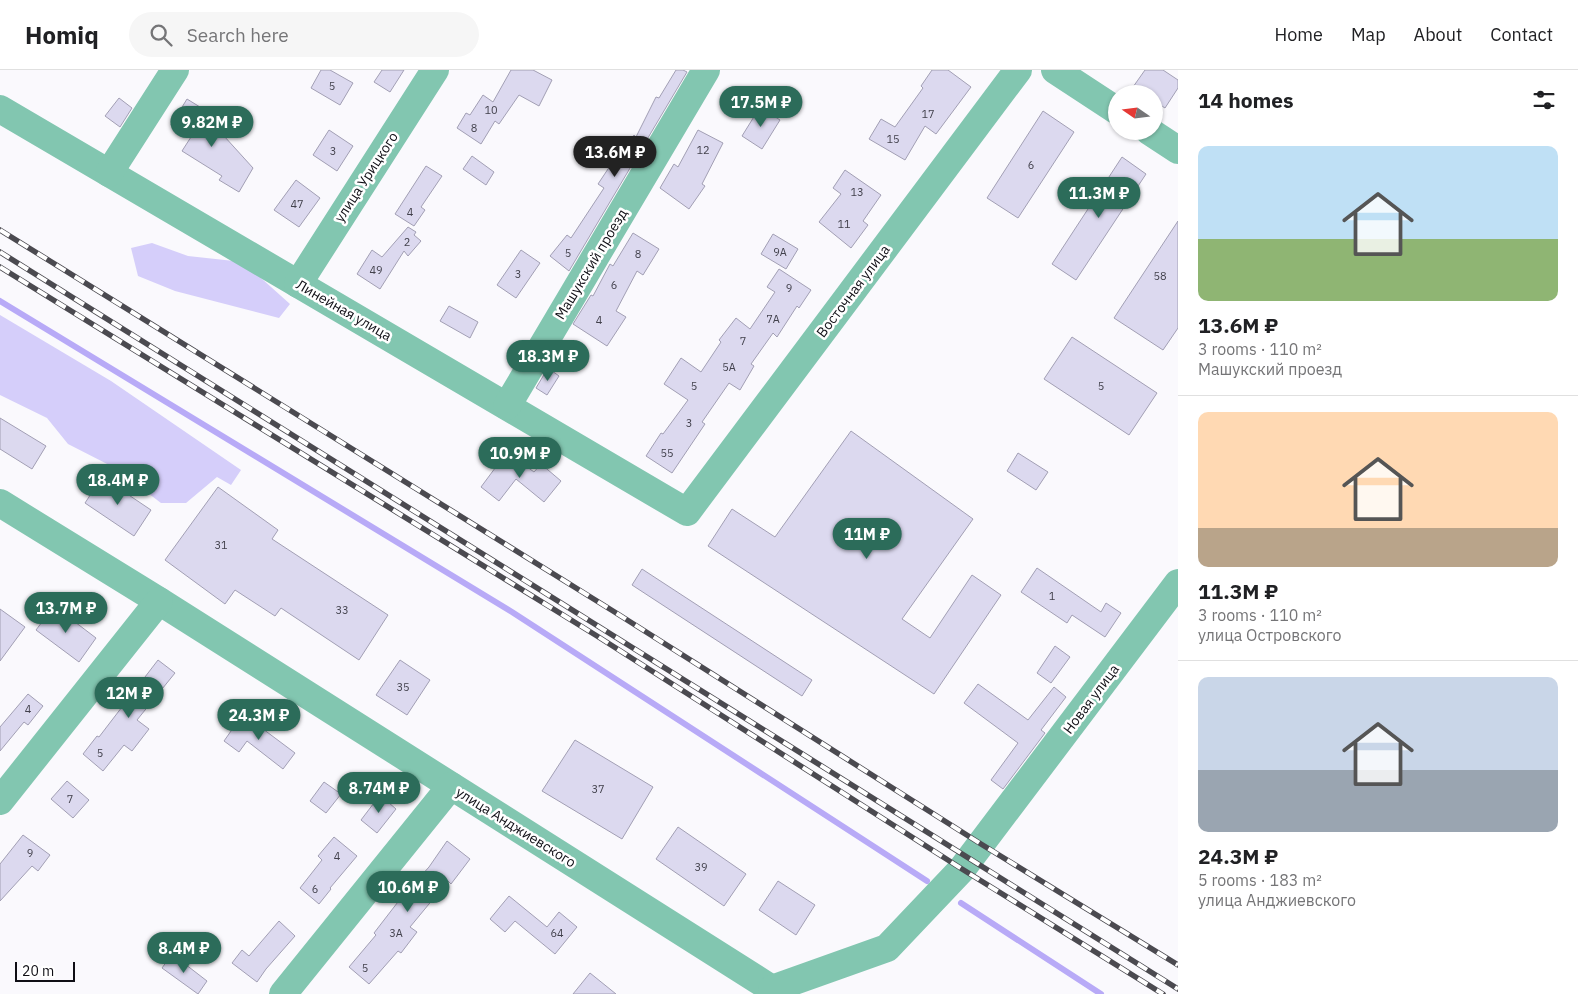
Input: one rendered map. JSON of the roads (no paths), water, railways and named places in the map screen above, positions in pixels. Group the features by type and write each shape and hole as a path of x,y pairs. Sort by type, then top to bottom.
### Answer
{"street":[{"path":"109,173 174,70"},
{"name":"улица Урицкого","path":"298,284 435,70"},
{"name":"Машукский проезд","path":"507,406 706,70"},
{"name":"Восточная улица","path":"687,512 1018,70"},
{"path":"1055,70 1108,105"},
{"name":"Линейная улица","path":"0,109 687,512"},
{"path":"1163,140 1178,150"},
{"name":"улица Анджиевского","path":"0,503 159,601 772,992"},
{"name":"Новая улица","path":"772,992 887,948 956,876 1178,583"},
{"path":"0,800 159,601"},
{"path":"283,994 451,786"}],"waterway":[{"path":"0,301 512,612 927,881"},
{"path":"961,903 1101,994"}],"railway":[{"path":"0,230 613,611 981,844 1178,965"},
{"path":"0,252 1178,989"},
{"path":"0,267 597,636 962,869 1163,994"}]}
